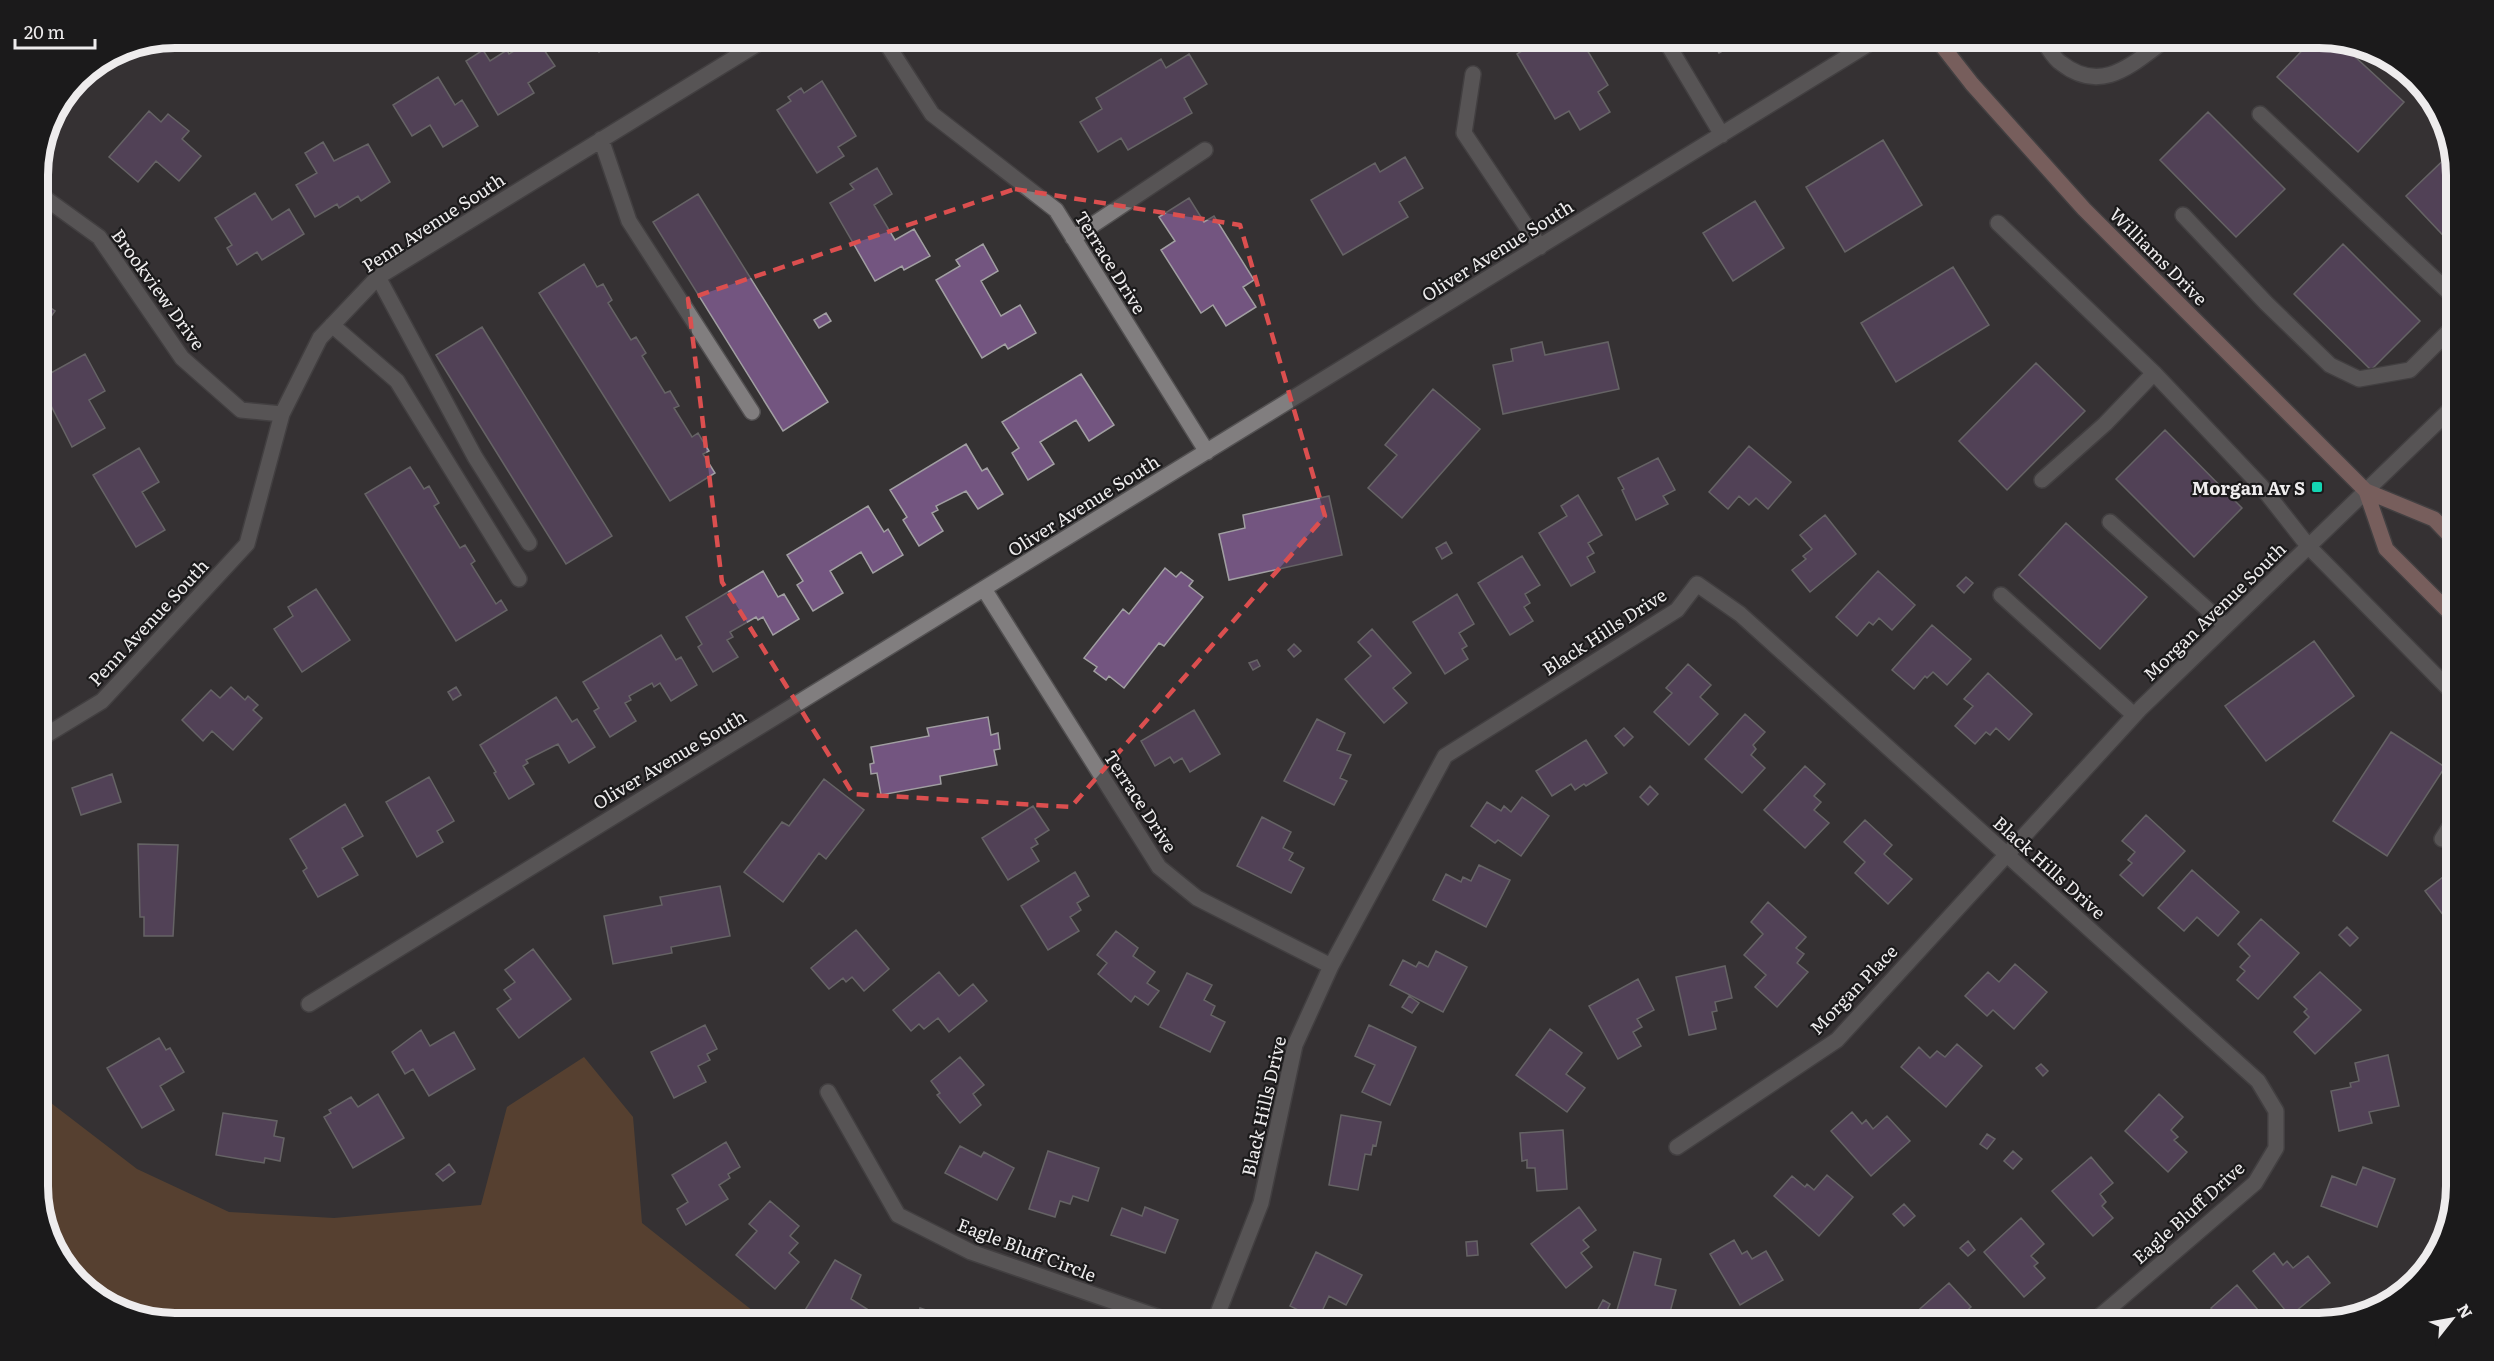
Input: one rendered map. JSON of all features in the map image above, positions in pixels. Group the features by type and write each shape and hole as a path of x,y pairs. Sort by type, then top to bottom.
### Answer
{"main road":[{"name":"Williams Drive","path":"1944,48 1972,84 2084,209 2366,491 2434,519 2446,532"},
{"name":"Williams Drive","path":"2366,491 2386,549 2446,609"}],"street":[{"name":"Penn Avenue South","path":"48,734 102,701 248,544 282,414 320,338 378,277 751,48"},
{"name":"Terrace Drive","path":"889,48 932,114 1056,210 1207,452"},
{"path":"1670,48 1722,135"},
{"name":"Oliver Avenue South","path":"309,1004 1862,48"},
{"path":"2049,48 2060,63 2088,77 2117,74 2154,48"},
{"path":"1473,74 1464,133 1540,247"},
{"path":"2260,114 2446,290"},
{"path":"601,140 629,221 752,412"},
{"path":"1073,238 1205,150"},
{"name":"Brookview Drive","path":"48,200 99,237 182,358 241,410 282,414"},
{"path":"2183,215 2266,303 2330,365 2360,379 2410,370 2446,334"},
{"path":"1998,224 2154,374 2261,486 2308,547 2446,686"},
{"path":"378,277 475,457 529,543"},
{"path":"332,325 397,381 519,579"},
{"path":"2042,480 2105,424 2154,374"},
{"name":"Morgan Avenue South","path":"2007,854 2134,715 2446,414"},
{"path":"2110,522 2226,626"},
{"name":"Black Hills Drive","path":"1218,1313 1261,1203 1295,1045 1331,966 1445,756 1677,610 1697,584 1740,614 2258,1081 2276,1111"},
{"name":"Terrace Drive","path":"984,589 1159,867 1197,898 1331,966"},
{"path":"2001,595 2134,715"},
{"path":"2442,839 2446,833"},
{"name":"Morgan Place","path":"1677,1147 1836,1040 2007,854"},
{"name":"Eagle Bluff Circle","path":"828,1092 898,1215 971,1252 1147,1313"},
{"name":"Eagle Bluff Drive","path":"2104,1313 2255,1183 2276,1148 2276,1111"}],"highlighted area":[{"path":"1015,189 1240,225 1325,516 1071,807 853,794 722,582 688,299"}],"shaded area":[{"path":"584,1057 633,1117 642,1223 755,1313 174,1313 150,1311 104,1292 79,1270 61,1242 50,1211 48,1101 137,1169 229,1212 334,1218 481,1205 507,1107"}],"building":[{"path":"519,48 543,48 555,66 528,83 534,93 498,115 466,61 483,50 490,61 507,50 509,54"},
{"path":"1526,48 1586,48 1608,85 1598,92 1610,112 1580,130 1569,111 1555,119 1517,54"},
{"path":"1716,48 1728,48 1719,53"},
{"path":"2305,48 2344,50 2349,52 2404,102 2358,152 2277,77"},
{"path":"1189,54 1207,84 1184,98 1192,113 1128,150 1121,138 1098,152 1080,122 1102,109 1096,98 1161,59 1166,68"},
{"path":"438,77 455,105 462,100 478,126 443,147 430,125 412,136 393,105"},
{"path":"822,81 856,136 838,147 844,156 817,173 777,110 791,101 788,97 801,88 804,93"},
{"path":"149,111 161,122 168,114 189,131 182,139 201,156 179,181 156,161 138,182 109,157"},
{"path":"2208,112 2285,189 2236,237 2160,160"},
{"path":"1883,140 1922,205 1845,252 1806,187"},
{"path":"323,142 334,161 368,144 390,182 361,201 358,196 339,208 337,204 315,217 296,185 317,173 305,153"},
{"path":"1405,157 1423,188 1399,202 1408,217 1343,255 1311,200 1375,163 1380,172"},
{"path":"2445,159 2446,238 2406,196"},
{"path":"877,168 892,194 874,205 895,240 914,229 930,256 904,270 902,266 875,281 830,203 854,189 850,184"},
{"path":"255,193 272,220 289,209 304,234 262,260 257,252 237,265 227,248 232,245 215,218"},
{"path":"698,194 828,402 783,431 653,222"},
{"path":"1189,198 1204,222 1214,216 1254,280 1243,287 1256,307 1226,326 1213,305 1201,313 1161,250 1175,241 1159,217"},
{"path":"1755,201 1784,248 1733,281 1703,233"},
{"path":"983,244 998,271 981,281 1001,316 1020,305 1036,333 1008,349 1005,344 982,358 936,280 960,266 956,260"},
{"path":"2343,244 2420,321 2371,370 2294,294"},
{"path":"584,264 597,287 603,284 612,300 608,303 631,340 636,337 646,353 642,356 665,393 670,391 679,406 674,408 692,437 698,433 709,451 703,454 715,473 670,501 539,293"},
{"path":"1953,267 1989,325 1896,382 1861,323"},
{"path":"48,306 55,311 48,321"},
{"path":"826,313 831,321 819,328 814,320"},
{"path":"482,327 612,536 566,564 436,355"},
{"path":"1542,342 1545,355 1608,342 1619,389 1503,414 1493,365 1513,361 1511,349"},
{"path":"85,354 105,391 89,400 105,428 72,447 48,400 48,374"},
{"path":"2036,363 2085,411 2007,490 1959,441"},
{"path":"1081,374 1114,425 1089,441 1076,420 1040,442 1054,464 1028,480 1012,453 1019,448 1002,422"},
{"path":"1433,389 1480,429 1402,518 1368,488 1397,455 1385,445"},
{"path":"2165,430 2242,508 2194,557 2116,479"},
{"path":"966,444 982,471 987,468 1003,494 978,509 966,491 936,506 938,510 932,513 943,531 919,546 903,520 907,517 890,490"},
{"path":"1749,446 1791,482 1768,509 1756,498 1749,505 1739,496 1728,509 1709,492"},
{"path":"139,448 159,482 142,492 165,530 136,547 93,475"},
{"path":"1658,458 1675,490 1663,496 1668,504 1636,520 1618,478"},
{"path":"410,467 424,489 429,486 439,503 434,506 460,548 465,545 475,561 471,564 496,604 501,600 507,610 456,641 365,494"},
{"path":"1578,495 1602,535 1588,543 1594,553 1587,557 1595,572 1571,586 1539,533 1567,516 1561,506"},
{"path":"1329,496 1342,555 1229,580 1219,534 1245,528 1243,515"},
{"path":"868,506 884,532 888,529 903,555 873,573 861,552 830,571 843,593 813,611 797,585 803,581 787,555"},
{"path":"1825,515 1856,554 1810,592 1792,570 1806,559 1803,556 1812,549 1800,535"},
{"path":"2066,523 2147,597 2100,649 2019,575"},
{"path":"1446,542 1452,553 1442,559 1436,548"},
{"path":"1522,556 1540,585 1525,594 1530,603 1524,607 1533,621 1510,635 1478,583"},
{"path":"1165,568 1176,577 1181,572 1193,581 1189,586 1203,597 1164,646 1159,643 1124,688 1109,676 1106,680 1094,671 1097,667 1084,658 1123,609 1129,614"},
{"path":"763,571 778,597 784,594 799,619 773,635 763,617 758,620 756,617 730,632 733,637 727,640 738,657 713,672 698,647 702,644 686,617"},
{"path":"1878,571 1915,605 1892,630 1879,618 1873,625 1869,622 1857,636 1836,617"},
{"path":"1966,577 1973,583 1964,593 1957,586"},
{"path":"316,589 350,640 302,672 274,629 293,616 288,607"},
{"path":"1457,594 1474,624 1459,633 1467,646 1462,649 1468,659 1445,674 1413,622"},
{"path":"1932,625 1971,659 1947,685 1933,672 1927,678 1925,676 1914,689 1892,670"},
{"path":"1372,629 1411,673 1393,688 1407,703 1384,723 1345,679 1371,656 1358,642"},
{"path":"661,635 676,660 681,657 697,685 671,701 660,683 654,687 652,683 629,696 631,700 625,703 636,721 610,737 594,711 599,708 583,682"},
{"path":"2314,641 2354,696 2266,761 2225,706"},
{"path":"1294,644 1301,651 1294,657 1288,650"},
{"path":"1257,660 1260,666 1253,670 1249,663"},
{"path":"1688,664 1711,685 1700,697 1718,714 1689,745 1654,712 1672,693 1666,688"},
{"path":"1988,673 2032,714 2009,740 1996,728 1990,735 1986,732 1975,744 1955,726 1973,706 1964,699"},
{"path":"231,687 245,700 248,696 258,705 253,710 262,718 233,750 212,731 203,741 182,720 211,690 220,698"},
{"path":"456,687 461,695 453,700 448,692"},
{"path":"556,697 572,722 577,719 595,747 569,763 558,744 526,760 528,763 523,766 534,784 509,799 480,745"},
{"path":"1194,710 1220,754 1190,772 1182,758 1174,763 1170,757 1155,766 1141,741"},
{"path":"1745,714 1765,732 1753,745 1756,749 1751,755 1765,768 1742,793 1705,759"},
{"path":"988,717 991,735 998,733 1000,749 994,750 997,765 940,776 941,784 881,795 877,773 871,774 870,764 874,763 871,747 929,736 927,728"},
{"path":"1317,719 1345,733 1337,750 1351,755 1340,778 1347,781 1334,805 1284,781"},
{"path":"1624,728 1633,737 1624,746 1615,736"},
{"path":"2391,732 2445,767 2387,856 2333,821"},
{"path":"1586,740 1607,773 1586,786 1584,784 1575,790 1571,784 1552,796 1536,771"},
{"path":"1805,766 1825,784 1814,796 1821,802 1814,810 1829,823 1805,848 1764,810"},
{"path":"112,774 121,802 81,815 72,788"},
{"path":"429,777 454,821 437,831 443,842 417,857 386,802"},
{"path":"824,779 864,810 826,859 819,853 783,902 744,872 782,822 789,826"},
{"path":"1650,786 1658,794 1648,805 1640,797"},
{"path":"1522,797 1549,816 1521,856 1498,840 1495,843 1471,826 1487,802 1501,811 1504,806 1511,812"},
{"path":"345,804 363,836 342,848 358,875 318,897 303,871 307,868 290,839"},
{"path":"1033,806 1049,830 1035,839 1038,844 1031,848 1039,861 1008,880 982,838"},
{"path":"2146,815 2185,851 2143,896 2120,875 2132,863 2128,860 2135,852 2122,841"},
{"path":"1262,817 1291,832 1283,848 1293,853 1289,860 1304,868 1291,893 1237,866"},
{"path":"1865,820 1892,845 1884,854 1912,879 1888,904 1855,873 1865,862 1844,842"},
{"path":"138,844 178,845 173,936 144,936 144,917 140,917"},
{"path":"1479,865 1510,880 1486,927 1433,900 1446,874 1461,882 1463,877 1471,881"},
{"path":"2192,870 2239,912 2218,936 2197,917 2184,931 2158,908"},
{"path":"1075,872 1089,896 1077,903 1081,910 1070,917 1079,931 1048,950 1021,906"},
{"path":"2446,875 2446,919 2425,891"},
{"path":"720,886 730,936 671,947 672,953 613,964 604,916 662,905 660,897"},
{"path":"1768,902 1806,937 1796,948 1804,954 1797,963 1808,972 1777,1007 1755,987 1766,975 1744,955 1763,934 1751,922"},
{"path":"2261,919 2299,953 2258,999 2237,980 2245,971 2240,967 2250,956 2238,944"},
{"path":"2347,927 2358,938 2350,946 2339,935"},
{"path":"856,930 889,969 864,991 852,977 846,982 843,978 829,989 811,968"},
{"path":"1116,931 1138,948 1133,956 1155,972 1147,983 1159,991 1148,1005 1135,996 1131,1002 1098,974 1107,963 1097,955"},
{"path":"533,949 571,999 519,1038 497,1009 511,999 504,990 515,982 505,970"},
{"path":"1436,951 1467,967 1443,1012 1390,985 1403,960 1416,967 1419,962 1428,967"},
{"path":"2015,964 2047,992 2014,1029 1993,1010 1987,1016 1965,996 1988,972 1999,982"},
{"path":"1725,966 1732,998 1715,1002 1717,1011 1712,1012 1716,1029 1689,1035 1676,977"},
{"path":"939,972 959,996 973,984 987,1001 949,1032 938,1018 924,1029 919,1024 911,1031 893,1010"},
{"path":"2320,972 2361,1010 2315,1054 2294,1032 2309,1017 2304,1012 2307,1009 2294,997"},
{"path":"1187,973 1212,985 1204,1000 1215,1006 1211,1015 1225,1022 1210,1052 1160,1027"},
{"path":"1638,979 1654,1010 1637,1019 1642,1027 1633,1032 1641,1046 1618,1059 1589,1006"},
{"path":"1409,996 1419,1003 1412,1013 1402,1007"},
{"path":"705,1025 717,1049 707,1054 710,1060 698,1066 706,1082 674,1098 651,1052"},
{"path":"1369,1025 1416,1047 1390,1105 1362,1092 1375,1065 1355,1056"},
{"path":"1550,1029 1582,1053 1566,1074 1585,1088 1567,1112 1516,1075"},
{"path":"421,1030 430,1046 454,1032 475,1069 429,1096 413,1069 405,1074 392,1052"},
{"path":"159,1038 166,1050 170,1048 184,1072 160,1086 174,1110 142,1128 107,1068"},
{"path":"1957,1044 1982,1066 1946,1107 1901,1067 1919,1047 1930,1058 1937,1051 1945,1057"},
{"path":"2388,1055 2399,1106 2369,1112 2372,1123 2339,1131 2331,1091 2351,1087 2350,1083 2359,1081 2355,1063"},
{"path":"960,1057 984,1085 973,1094 981,1105 960,1123 937,1095 940,1093 931,1081"},
{"path":"2041,1064 2048,1071 2043,1076 2036,1068"},
{"path":"378,1094 404,1138 353,1168 324,1117 331,1113 329,1110 351,1097 358,1107"},
{"path":"2159,1094 2183,1117 2171,1130 2178,1137 2174,1140 2187,1152 2168,1172 2125,1131"},
{"path":"1852,1112 1862,1124 1866,1120 1873,1129 1887,1116 1910,1141 1871,1176 1831,1131"},
{"path":"223,1113 277,1121 274,1136 284,1138 280,1161 265,1158 264,1163 216,1155"},
{"path":"1341,1115 1381,1122 1376,1146 1373,1145 1371,1155 1365,1154 1358,1190 1329,1185"},
{"path":"1563,1130 1567,1189 1537,1191 1535,1168 1527,1168 1527,1160 1522,1161 1520,1133"},
{"path":"1987,1134 1995,1139 1987,1149 1980,1144"},
{"path":"726,1142 740,1167 728,1174 730,1178 719,1185 728,1199 686,1225 677,1209 688,1202 672,1175"},
{"path":"960,1146 981,1157 984,1152 1014,1168 997,1200 945,1173"},
{"path":"1048,1151 1099,1168 1088,1201 1073,1196 1070,1204 1060,1201 1055,1217 1029,1209"},
{"path":"2013,1151 2022,1159 2013,1169 2004,1161"},
{"path":"2091,1157 2113,1183 2100,1194 2106,1202 2102,1206 2113,1218 2093,1236 2052,1191"},
{"path":"449,1164 455,1172 443,1181 436,1174"},
{"path":"2363,1167 2395,1179 2377,1227 2321,1206 2332,1176 2356,1185"},
{"path":"1827,1175 1853,1197 1819,1236 1774,1196 1792,1176 1805,1187 1807,1184 1814,1190"},
{"path":"770,1201 799,1226 790,1236 798,1243 789,1253 799,1262 775,1289 736,1255 757,1231 749,1224"},
{"path":"1904,1204 1915,1216 1904,1226 1893,1214"},
{"path":"1145,1207 1178,1220 1165,1253 1111,1235 1122,1208 1142,1216"},
{"path":"1579,1207 1596,1230 1583,1240 1589,1247 1581,1253 1592,1267 1566,1288 1531,1244"},
{"path":"2021,1218 2044,1244 2031,1256 2038,1263 2034,1266 2045,1278 2024,1297 1984,1252"},
{"path":"1734,1240 1742,1254 1747,1251 1752,1259 1766,1251 1783,1280 1740,1305 1710,1254"},
{"path":"1477,1241 1478,1255 1467,1256 1466,1242"},
{"path":"1968,1241 1975,1250 1968,1256 1960,1248"},
{"path":"1316,1252 1362,1275 1346,1305 1329,1296 1321,1313 1304,1313 1290,1306"},
{"path":"1634,1252 1661,1259 1655,1285 1676,1290 1670,1313 1629,1313 1617,1310"},
{"path":"2274,1253 2283,1265 2287,1261 2293,1268 2308,1256 2330,1283 2294,1313 2288,1313 2253,1271"},
{"path":"835,1260 861,1275 851,1299 867,1309 864,1313 804,1312"},
{"path":"1949,1283 1971,1307 1964,1313 1915,1313"},
{"path":"2237,1285 2261,1313 2215,1313 2211,1308"},
{"path":"1603,1300 1610,1304 1606,1313 1596,1313"},
{"path":"920,1308 935,1313 918,1313"}],"place":[{"name":"Morgan Av S","path":"2317,487"}]}
